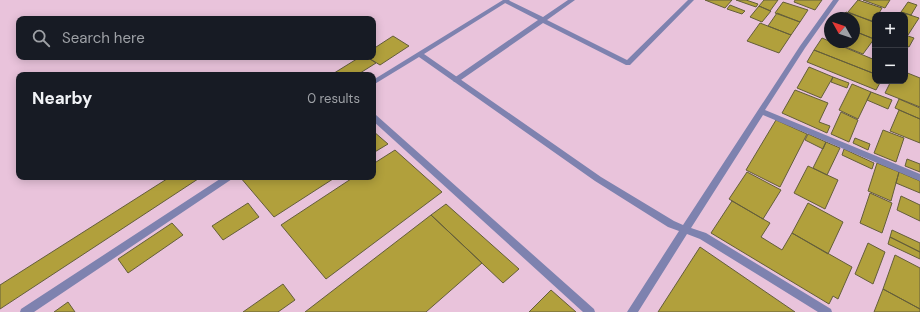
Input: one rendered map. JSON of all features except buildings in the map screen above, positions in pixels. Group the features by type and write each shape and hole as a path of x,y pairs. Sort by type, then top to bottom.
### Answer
{"street":[{"path":"376,81 506,0 542,21 628,62 691,0"},
{"path":"456,80 572,0"},
{"path":"632,312 802,47 836,0"},
{"path":"419,54 598,179 671,224 703,236 827,312"},
{"path":"761,111 920,178"},
{"path":"376,120 590,312"},
{"path":"25,312 224,180"}]}
